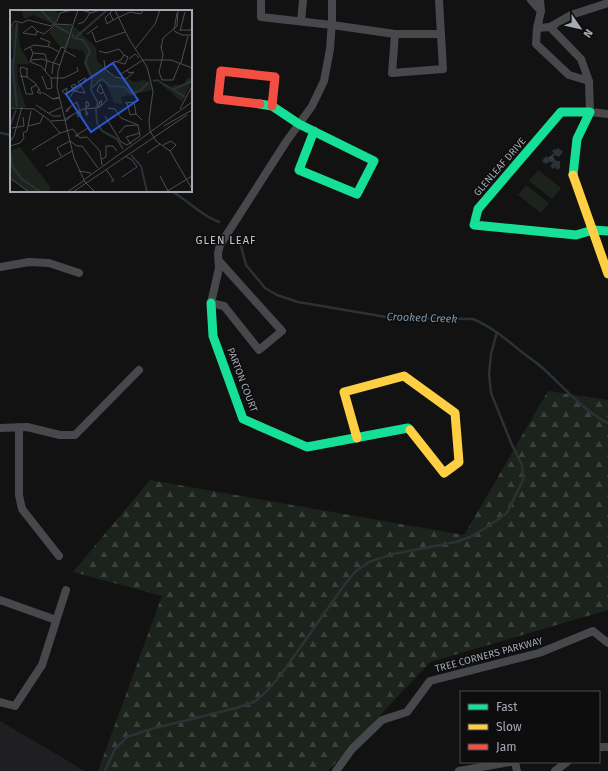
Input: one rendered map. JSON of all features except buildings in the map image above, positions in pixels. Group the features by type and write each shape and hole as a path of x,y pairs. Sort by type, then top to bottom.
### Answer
{"street":[{"path":"261,0 260,17 395,34 441,34"},
{"path":"301,21 303,0"},
{"name":"PARTON COURT","path":"332,0 330,49 324,81 312,106 220,245 218,253 219,268 211,303 213,336 243,419 307,447 357,438 408,428 444,473 460,462 455,413 404,376 344,392 357,438"},
{"path":"395,34 392,73 443,69 439,0"},
{"path":"531,0 541,11"},
{"path":"540,0 541,11 537,28 536,44 569,75 589,80"},
{"path":"537,28 550,27 571,14 608,3"},
{"path":"550,27 581,59 589,80 590,112 577,139 573,175 608,274"},
{"path":"272,106 275,77 221,71 218,100 272,106 299,124 314,131 374,161 357,194 299,170 314,131"},
{"name":"GLENLEAF DRIVE","path":"608,114 590,112 561,112 478,209 474,225 576,236 592,230 608,231"},
{"path":"211,303 224,306 259,350 282,331 219,261"},
{"path":"0,267 29,262 49,264 79,273"},
{"path":"0,428 27,427 60,435 75,435 139,370"},
{"path":"19,427 19,495 22,509 59,556"},
{"path":"0,702 15,706 42,665 66,590"},
{"path":"0,600 56,620"},
{"name":"TREE CORNERS PARKWAY","path":"336,771 352,749 382,720 407,712 430,681 539,653 593,631 608,643"},
{"path":"459,771 504,763"},
{"path":"555,771 566,763"}],"shaded area":[{"path":"0,721 85,771 0,771"}],"green space":[{"path":"538,170 561,188 552,199 529,181"},
{"path":"526,185 549,203 541,213 518,195"},
{"path":"548,391 608,400 608,610 430,662 328,771 98,771 162,596 73,572 150,480 464,535"}],"water":[{"path":"558,148 563,152 559,157 555,155 553,158 557,161 561,161 560,168 558,170 555,167 553,169 550,166 553,163 549,162 546,164 542,161 546,156 548,158 554,153 552,151"}],"waterway":[{"name":"Crooked Creek","path":"0,133 10,135"},
{"name":"Crooked Creek","path":"172,192 206,216 219,222"},
{"name":"Crooked Creek","path":"238,235 246,265 265,288 277,295 298,302 392,318 473,319 487,326 505,339 541,367 593,414 608,423"},
{"path":"105,771 115,749 127,737 151,729 236,708 254,702 265,693 280,676 345,584 356,571 369,562 393,554 456,542 470,537 507,513 523,480 522,465 512,445 491,393 489,374 491,354 497,332"}],"traffic: fast":[{"path":"260,104 272,106 299,124 374,161 357,194 299,170 314,131"},
{"path":"573,175 577,139 590,112 561,112 478,209 474,225 576,235 593,230 608,231"},
{"path":"211,303 213,336 243,419 307,447 408,428 410,430"}],"traffic: slow":[{"path":"573,175 608,274"},
{"path":"357,438 344,392 404,376 455,413 459,462 444,473 410,430"}],"traffic: jam":[{"path":"260,104 218,99 221,71 275,77 272,106"}],"district":[{"name":"GLEN LEAF","path":"226,240"}]}
